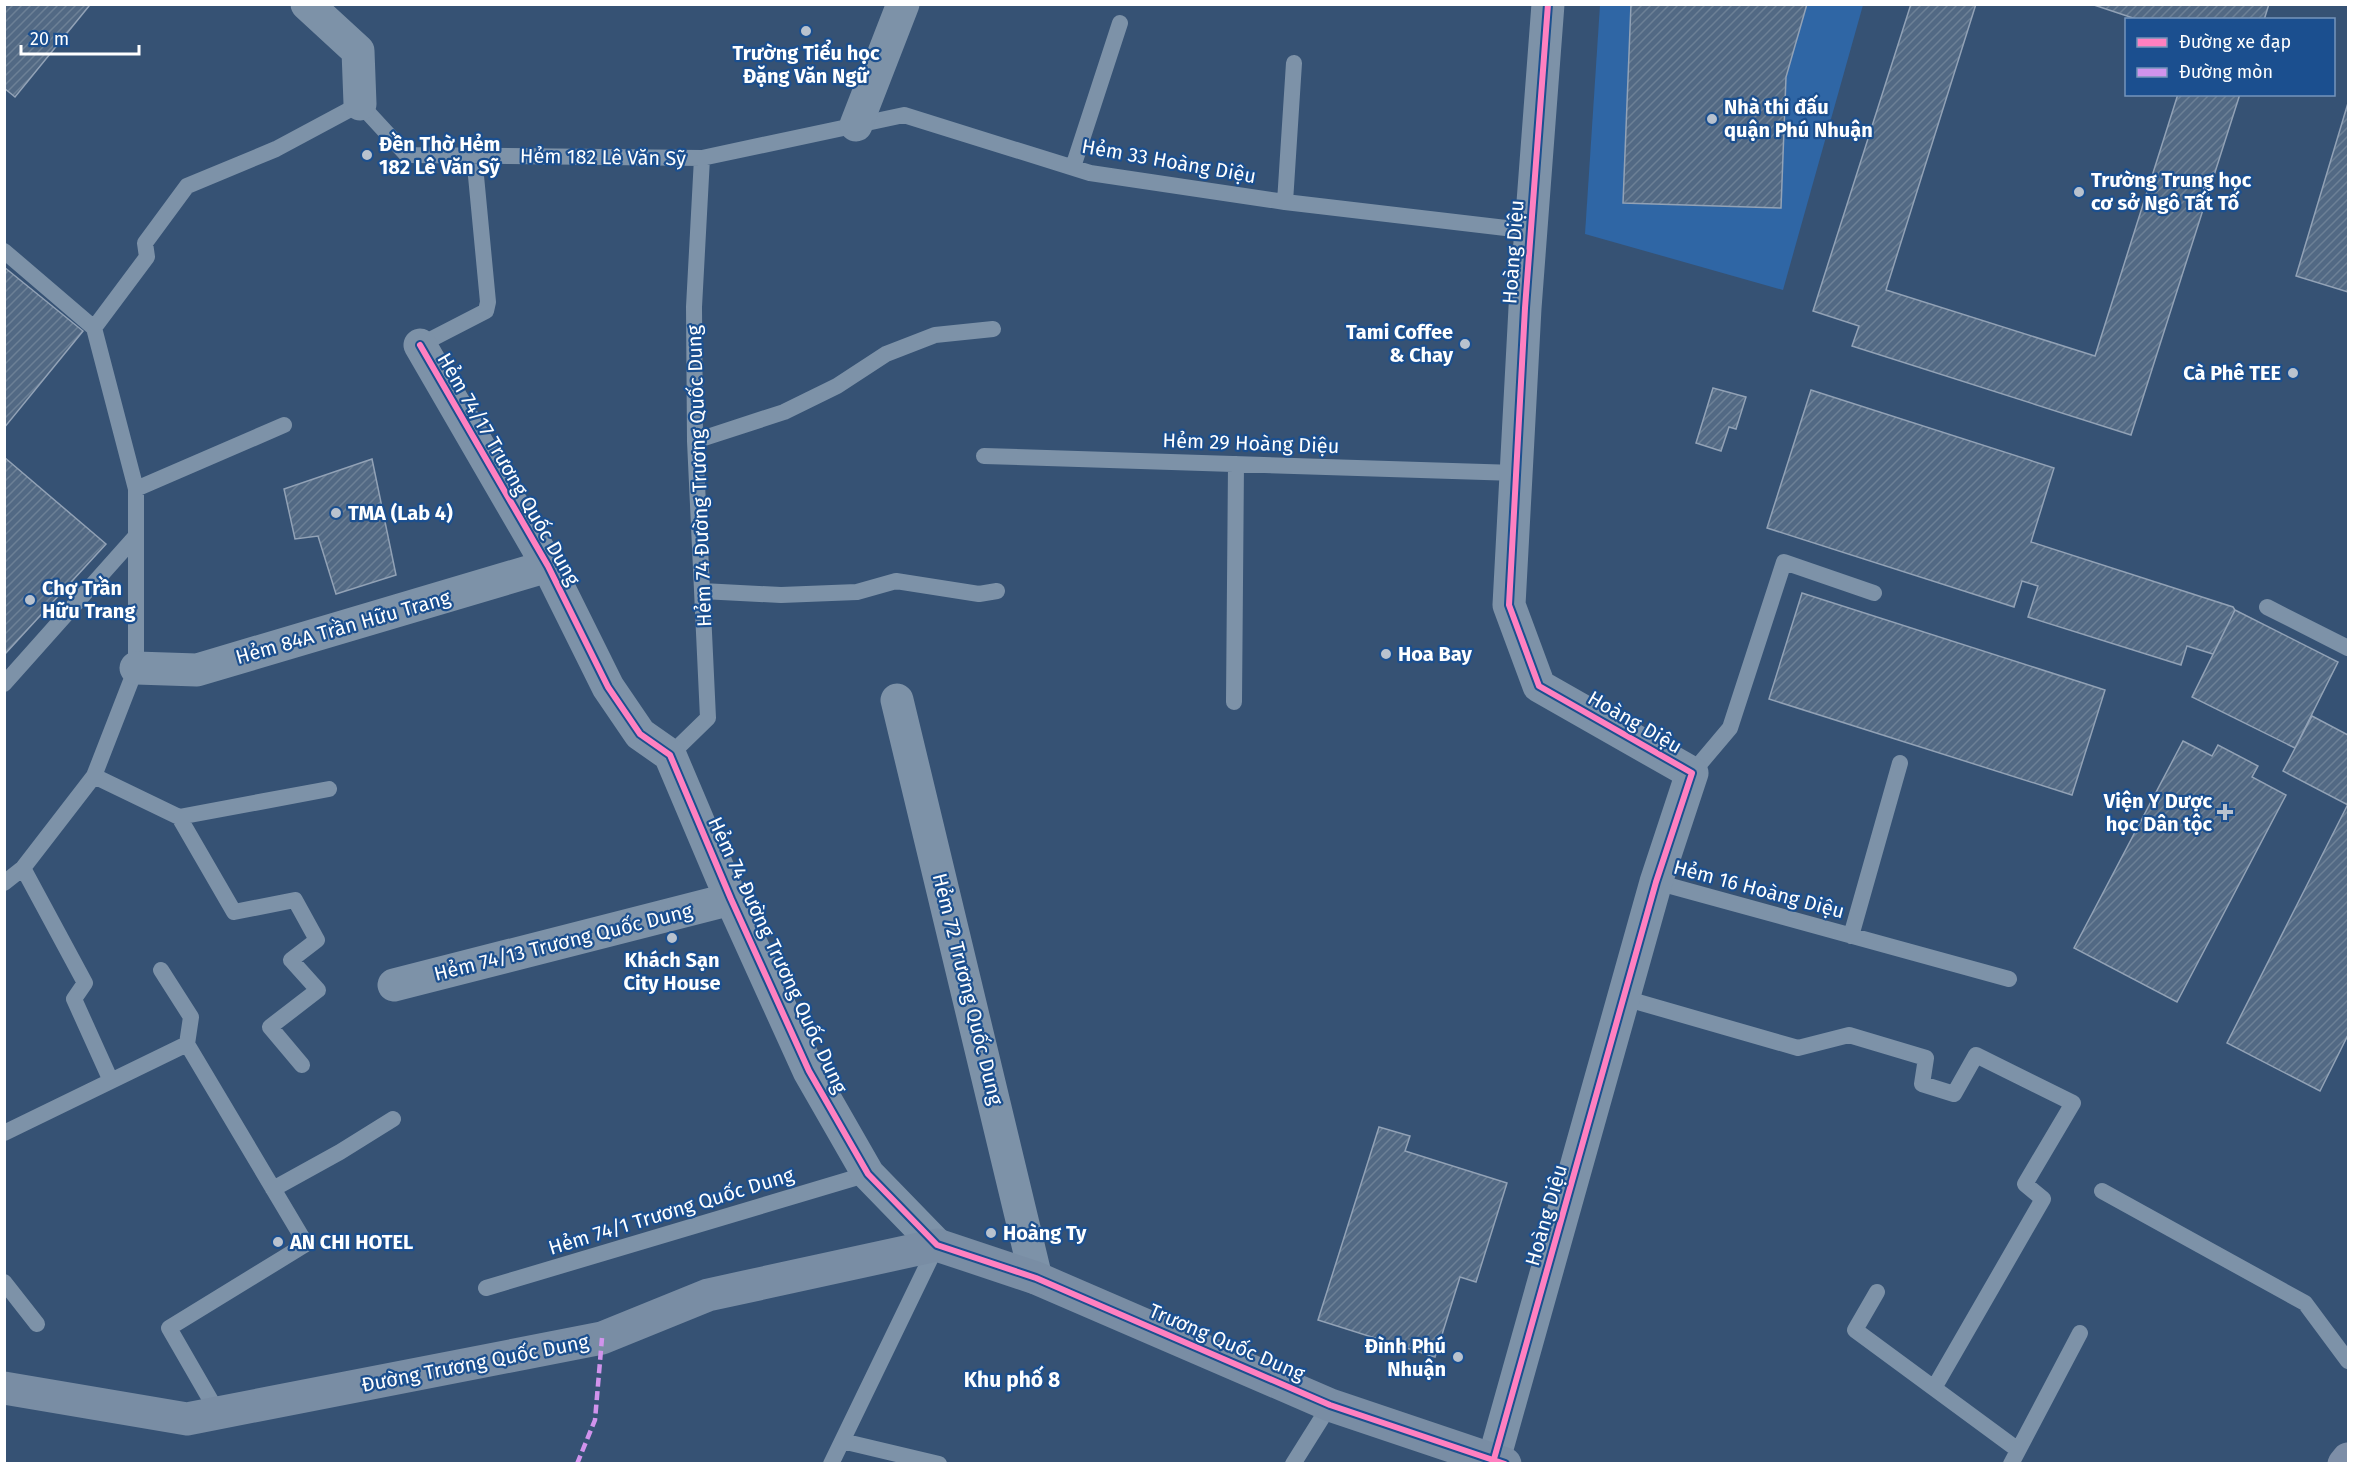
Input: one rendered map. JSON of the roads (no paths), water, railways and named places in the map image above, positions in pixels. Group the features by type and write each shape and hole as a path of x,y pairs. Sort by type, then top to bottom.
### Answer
{"main road":[{"path":"2344,1464 2349,1459"}],"street":[{"path":"307,4 358,51 360,104"},
{"path":"856,125 903,4"},
{"name":"Hoàng Diệu","path":"1500,1461 1656,882 1692,773 1539,686 1509,605 1531,231 1548,4"},
{"name":"Hẻm 74/17 Trương Quốc Dung","path":"420,345 548,566 608,687 640,734 670,755"},
{"name":"Hẻm 84A Trần Hữu Trang","path":"136,668 197,670 548,566"},
{"name":"Hẻm 72 Trương Quốc Dung","path":"897,700 1036,1278"},
{"name":"Hẻm 74 Đường Trương Quốc Dung","path":"670,755 731,899 809,1071 868,1174 938,1245"},
{"name":"Hẻm 74/13 Trương Quốc Dung","path":"394,985 731,899"},
{"name":"Trương Quốc Dung","path":"938,1245 1036,1278 1330,1405 1500,1461"},
{"name":"Đường Trương Quốc Dung","path":"4,1388 187,1419 602,1338 708,1295 938,1245"}],"lane":[{"path":"1073,167 1119,23"},
{"path":"1285,202 1293,63"},
{"name":"Hẻm 182 Lê Văn Sỹ","path":"360,104 407,155 702,158"},
{"path":"93,328 147,257 145,243 187,186 276,149 360,104"},
{"name":"Hẻm 33 Hoàng Diệu","path":"702,158 904,115 1090,173 1285,202 1531,231"},
{"path":"420,345 486,311 488,302 474,155"},
{"name":"Hẻm 74 Đường Trương Quốc Dung","path":"670,755 708,718 695,441 694,307 702,158"},
{"path":"4,251 93,328 136,489 136,668 94,777 23,868 4,883"},
{"path":"695,441 784,412 837,386 885,354 935,335 993,329"},
{"path":"136,489 284,425"},
{"name":"Hẻm 29 Hoàng Diệu","path":"984,456 1516,473"},
{"path":"1234,702 1236,464"},
{"path":"4,684 135,537"},
{"path":"1692,773 1730,728 1784,562 1874,593"},
{"path":"702,591 781,596 857,592 896,581 980,594 997,591"},
{"path":"2267,607 2349,648"},
{"name":"Hẻm 16 Hoàng Diệu","path":"1851,936 1900,763"},
{"path":"94,777 179,817 234,912 295,900 317,940 291,960 318,990 270,1027 303,1065"},
{"path":"179,817 329,789"},
{"path":"23,868 85,984 74,999 111,1081"},
{"name":"Hẻm 16 Hoàng Diệu","path":"1656,882 2009,979"},
{"path":"161,970 191,1017 187,1044 306,1244 168,1328 218,1413"},
{"path":"1624,998 1798,1048 1849,1035 1926,1058 1922,1084 1954,1094 1976,1055 2073,1103 2025,1184 2043,1198 1934,1388"},
{"path":"4,1133 187,1044"},
{"path":"273,1189 393,1119"},
{"name":"Hẻm 74/1 Trương Quốc Dung","path":"486,1288 868,1174"},
{"path":"2102,1191 2305,1303 2349,1361"},
{"path":"831,1464 938,1245"},
{"path":"4,1282 37,1324"},
{"path":"1877,1292 1855,1330 1934,1388 2015,1457 2080,1333"},
{"path":"1293,1464 1330,1405"},
{"path":"842,1441 939,1464"}],"place":[{"name":"Trường Tiểu học Đặng Văn Ngữ","path":"806,31"},
{"name":"Nhà thi đấu quận Phú Nhuận","path":"1712,119"},
{"name":"Đền Thờ Hẻm 182 Lê Văn Sỹ","path":"367,155"},
{"name":"Trường Trung học cơ sở Ngô Tất Tố","path":"2079,192"},
{"name":"Tami Coffee & Chay","path":"1465,344"},
{"name":"Cà Phê TEE","path":"2293,373"},
{"name":"TMA (Lab 4)","path":"336,513"},
{"name":"Chợ Trần Hữu Trang","path":"30,600"},
{"name":"Hoa Bay","path":"1386,654"},
{"name":"Viện Y Dược học Dân tộc","path":"2225,812"},
{"name":"Khách Sạn City House","path":"672,938"},
{"name":"Hoàng Ty","path":"991,1233"},
{"name":"AN CHI HOTEL","path":"278,1242"},
{"name":"Đình Phú Nhuận","path":"1458,1357"}],"district":[{"name":"Khu phố 8","path":"1012,1380"}]}
